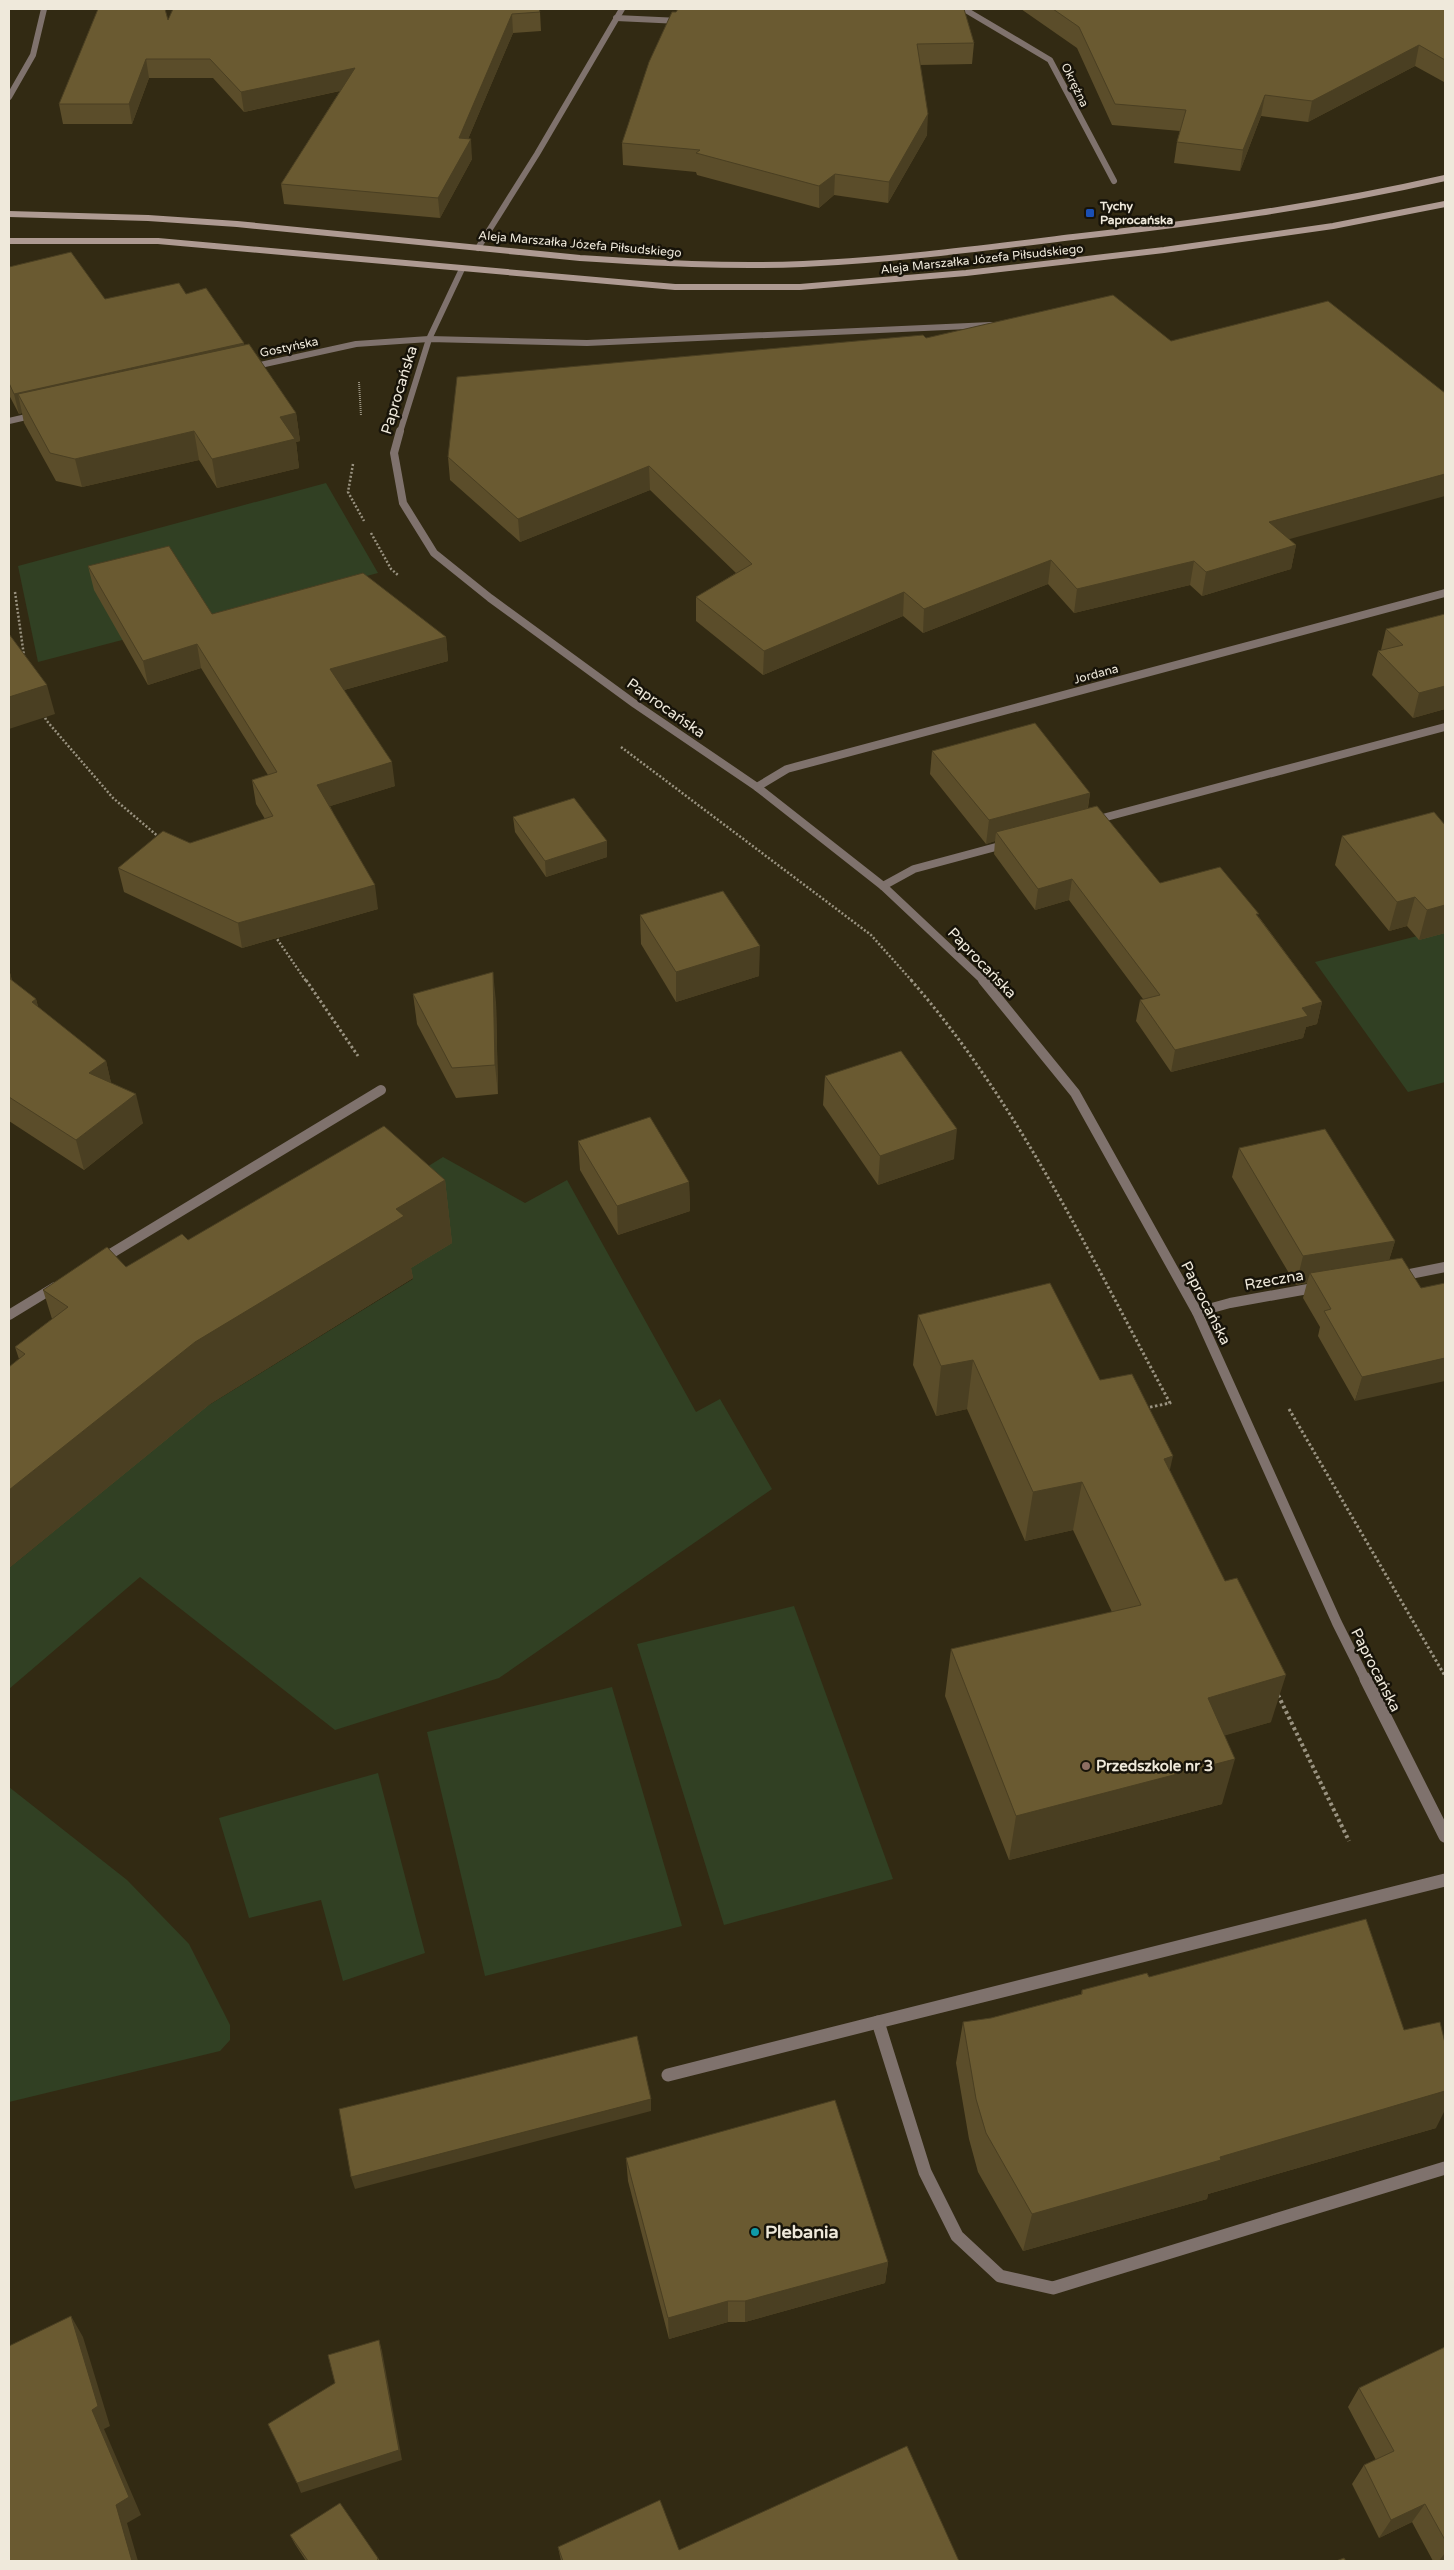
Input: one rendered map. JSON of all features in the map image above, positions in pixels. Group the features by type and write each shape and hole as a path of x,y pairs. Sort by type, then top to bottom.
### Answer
{"main road":[{"name":"Aleja Marszałka Józefa Piłsudskiego","path":"9,214 169,219 636,262 722,265 823,262 987,247 1315,205 1445,178"},
{"name":"Aleja Marszałka Józefa Piłsudskiego","path":"9,241 158,241 675,287 800,287 966,273 1164,250 1333,226 1445,204"}],"street":[{"path":"9,97 33,55 44,9"},
{"path":"478,248 537,154 622,9"},
{"name":"Okrężna","path":"964,9 1050,60 1094,147 1114,181"},
{"path":"616,18 687,21"},
{"name":"Paprocańska","path":"462,269 430,339 409,397 394,453 403,504 434,553 490,598 635,704 757,787 882,886 985,982 1075,1093 1197,1312 1337,1623 1445,1836"},
{"name":"Gostyńska","path":"240,370 356,344 430,339 587,343 998,325"},
{"path":"9,421 47,412"},
{"name":"Jordana","path":"757,787 788,769 1445,592"},
{"path":"1085,823 1445,727"},
{"path":"882,886 914,869 1018,841"},
{"path":"94,1264 382,1090"},
{"path":"1394,1277 1445,1267"},
{"path":"9,1315 68,1279"},
{"name":"Rzeczna","path":"1197,1312 1230,1302 1326,1286"},
{"path":"668,2075 1445,1880"},
{"path":"878,2022 929,2180 957,2236 1000,2276 1053,2288 1445,2168"}],"path":[{"path":"356,344 360,425"},
{"path":"353,463 348,492 391,569 406,581"},
{"path":"16,592 22,647 25,656"},
{"path":"43,711 46,720 113,798 167,843"},
{"path":"617,744 871,935 944,1018 1022,1130 1170,1403 1138,1410"},
{"path":"273,932 382,1090"},
{"path":"1274,1688 1349,1840"}],"green space":[{"path":"326,483 378,573 38,662 18,566"},
{"path":"1445,929 1445,1082 1408,1092 1315,962"},
{"path":"443,1157 525,1203 567,1180 696,1412 720,1399 772,1489 499,1678 335,1730 140,1577 9,1689 9,1568 204,1408 413,1279 393,1188"},
{"path":"794,1606 893,1879 724,1925 637,1644"},
{"path":"612,1687 682,1926 485,1976 427,1732"},
{"path":"378,1773 425,1953 343,1981 321,1900 249,1918 219,1818"},
{"path":"9,1787 127,1880 189,1944 230,2025 230,2040 220,2051 9,2102"}],"building":[{"path":"98,9 165,9 168,20 173,9 539,9 540,12 512,14 459,138 471,139 438,198 281,184 355,68 241,92 210,59 146,59 129,104 59,104"},
{"path":"678,9 964,9 974,43 917,44 928,114 889,182 835,174 819,186 696,153 700,150 622,143 649,62 672,12 676,12"},
{"path":"1053,9 1445,9 1445,60 1419,45 1312,101 1265,95 1243,150 1177,142 1186,110 1115,104 1079,27"},
{"path":"71,252 105,299 179,283 186,294 206,288 244,343 14,394 9,383 9,267"},
{"path":"1113,295 1171,341 1328,301 1445,393 1445,474 1269,522 1296,545 1206,572 1194,561 1077,589 1051,560 924,609 904,592 764,651 696,597 752,564 649,466 518,519 448,457 457,377 923,335 926,338"},
{"path":"249,344 296,413 280,417 295,439 212,459 194,431 75,459 50,453 18,394"},
{"path":"169,546 212,614 363,573 446,637 330,669 392,762 317,785 375,885 238,923 118,868 163,831 190,843 273,816 252,780 277,772 197,644 143,661 88,566"},
{"path":"1445,614 1445,686 1419,693 1378,651 1403,645 1386,629"},
{"path":"9,634 47,685 9,697"},
{"path":"1035,723 1090,793 989,820 932,751"},
{"path":"574,798 607,841 545,861 513,817"},
{"path":"1097,806 1160,883 1220,867 1259,914 1256,914 1322,1002 1302,1008 1308,1016 1175,1050 1140,1000 1160,995 1072,879 1038,889 996,832"},
{"path":"1434,812 1445,825 1445,905 1427,910 1415,897 1397,902 1342,836"},
{"path":"723,891 760,946 676,972 640,915"},
{"path":"493,972 495,1065 452,1068 413,994"},
{"path":"9,978 36,999 32,1002 106,1061 89,1073 136,1094 76,1140 9,1097"},
{"path":"901,1051 957,1129 880,1156 825,1076"},
{"path":"650,1117 689,1182 617,1206 578,1141"},
{"path":"384,1126 445,1180 396,1209 404,1216 195,1342 9,1490 9,1367 25,1354 15,1347 68,1307 43,1290 107,1247 126,1267 182,1234 188,1240"},
{"path":"1325,1129 1395,1241 1303,1256 1239,1148"},
{"path":"1402,1258 1421,1288 1445,1283 1445,1358 1362,1377 1324,1311 1331,1309 1310,1273"},
{"path":"1050,1283 1100,1380 1132,1374 1173,1456 1164,1459 1225,1581 1237,1578 1286,1675 1208,1698 1235,1759 1016,1816 951,1649 1141,1605 1082,1482 1033,1492 973,1360 941,1366 918,1315"},
{"path":"1366,1919 1404,2030 1440,2022 1445,2043 1445,2091 1220,2157 1221,2160 1032,2214 986,2133 976,2099 963,2022 991,2018 1082,1994 1082,1990 1147,1973 1149,1977"},
{"path":"637,2036 651,2099 351,2177 339,2109"},
{"name":"Plebania","path":"835,2100 888,2262 745,2301 728,2301 668,2318 626,2158"},
{"path":"71,2316 98,2406 92,2410 129,2497 116,2505 132,2561 9,2561 9,2346"},
{"path":"379,2340 399,2450 297,2483 268,2424 335,2383 328,2355"},
{"path":"1445,2347 1445,2540 1425,2504 1391,2520 1364,2465 1394,2451 1359,2388"},
{"path":"907,2446 959,2561 563,2561 558,2547 660,2500 679,2550"},
{"path":"340,2503 378,2558 377,2561 308,2561 290,2535"}],"place":[{"name":"Tychy Paprocańska","path":"1090,213"},
{"name":"Przedszkole nr 3","path":"1086,1766"},
{"name":"Plebania","path":"755,2232"}]}
